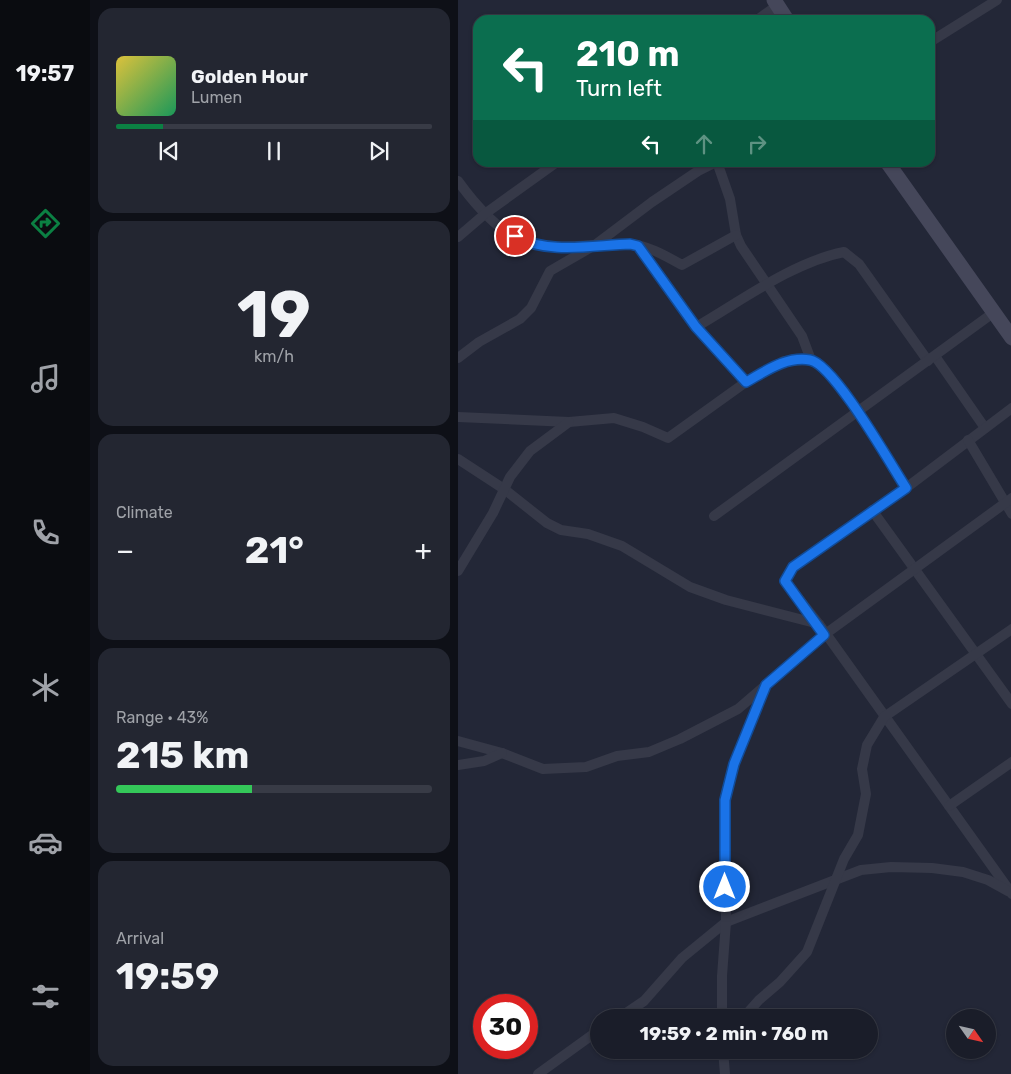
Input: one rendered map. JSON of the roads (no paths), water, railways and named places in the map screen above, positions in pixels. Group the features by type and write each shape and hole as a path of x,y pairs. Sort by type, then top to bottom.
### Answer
{"street":[{"path":"935,39 997,0"},
{"path":"763,15 776,3 784,15"},
{"path":"458,237 486,213 550,167"},
{"path":"458,358 479,342 520,319 531,308 550,271 595,245 652,202 706,167"},
{"path":"719,167 730,199 736,235 741,246 802,336 811,360 827,371 858,411 906,488"},
{"path":"890,167 1012,338"},
{"path":"458,182 486,213 524,242 556,247 630,244 660,253 682,264 736,235"},
{"path":"638,246 696,327 746,382"},
{"path":"696,327 768,284 825,256 844,252 859,264 984,428"},
{"path":"714,516 993,313"},
{"path":"458,417 569,422 614,418 644,426 668,438 746,382 784,361 811,360"},
{"path":"1011,892 824,635 819,624 785,581 789,571 872,510 906,488 1012,408"},
{"path":"458,571 493,513 510,476 530,451 569,422"},
{"path":"968,440 1008,501 1012,514"},
{"path":"458,458 504,489 547,523 561,530 588,534 622,546 690,587 726,600 819,624"},
{"path":"458,742 502,753 543,769 586,767 618,756 649,752 680,739 738,709 824,635 1008,501"},
{"path":"872,510 1012,704"},
{"path":"750,1009 780,982 807,952 844,859 858,835 866,794 862,769 867,745 884,718 974,653 1012,629"},
{"path":"722,1009 722,976 726,922 725,800 734,764 766,685"},
{"path":"458,765 484,761 502,753"},
{"path":"949,806 1012,762"},
{"path":"632,1009 644,1001 682,958 726,922 868,870 891,867 932,868 963,872 988,880 1011,892"},
{"path":"538,1074 590,1036"},
{"path":"723,1059 724,1074"}]}
